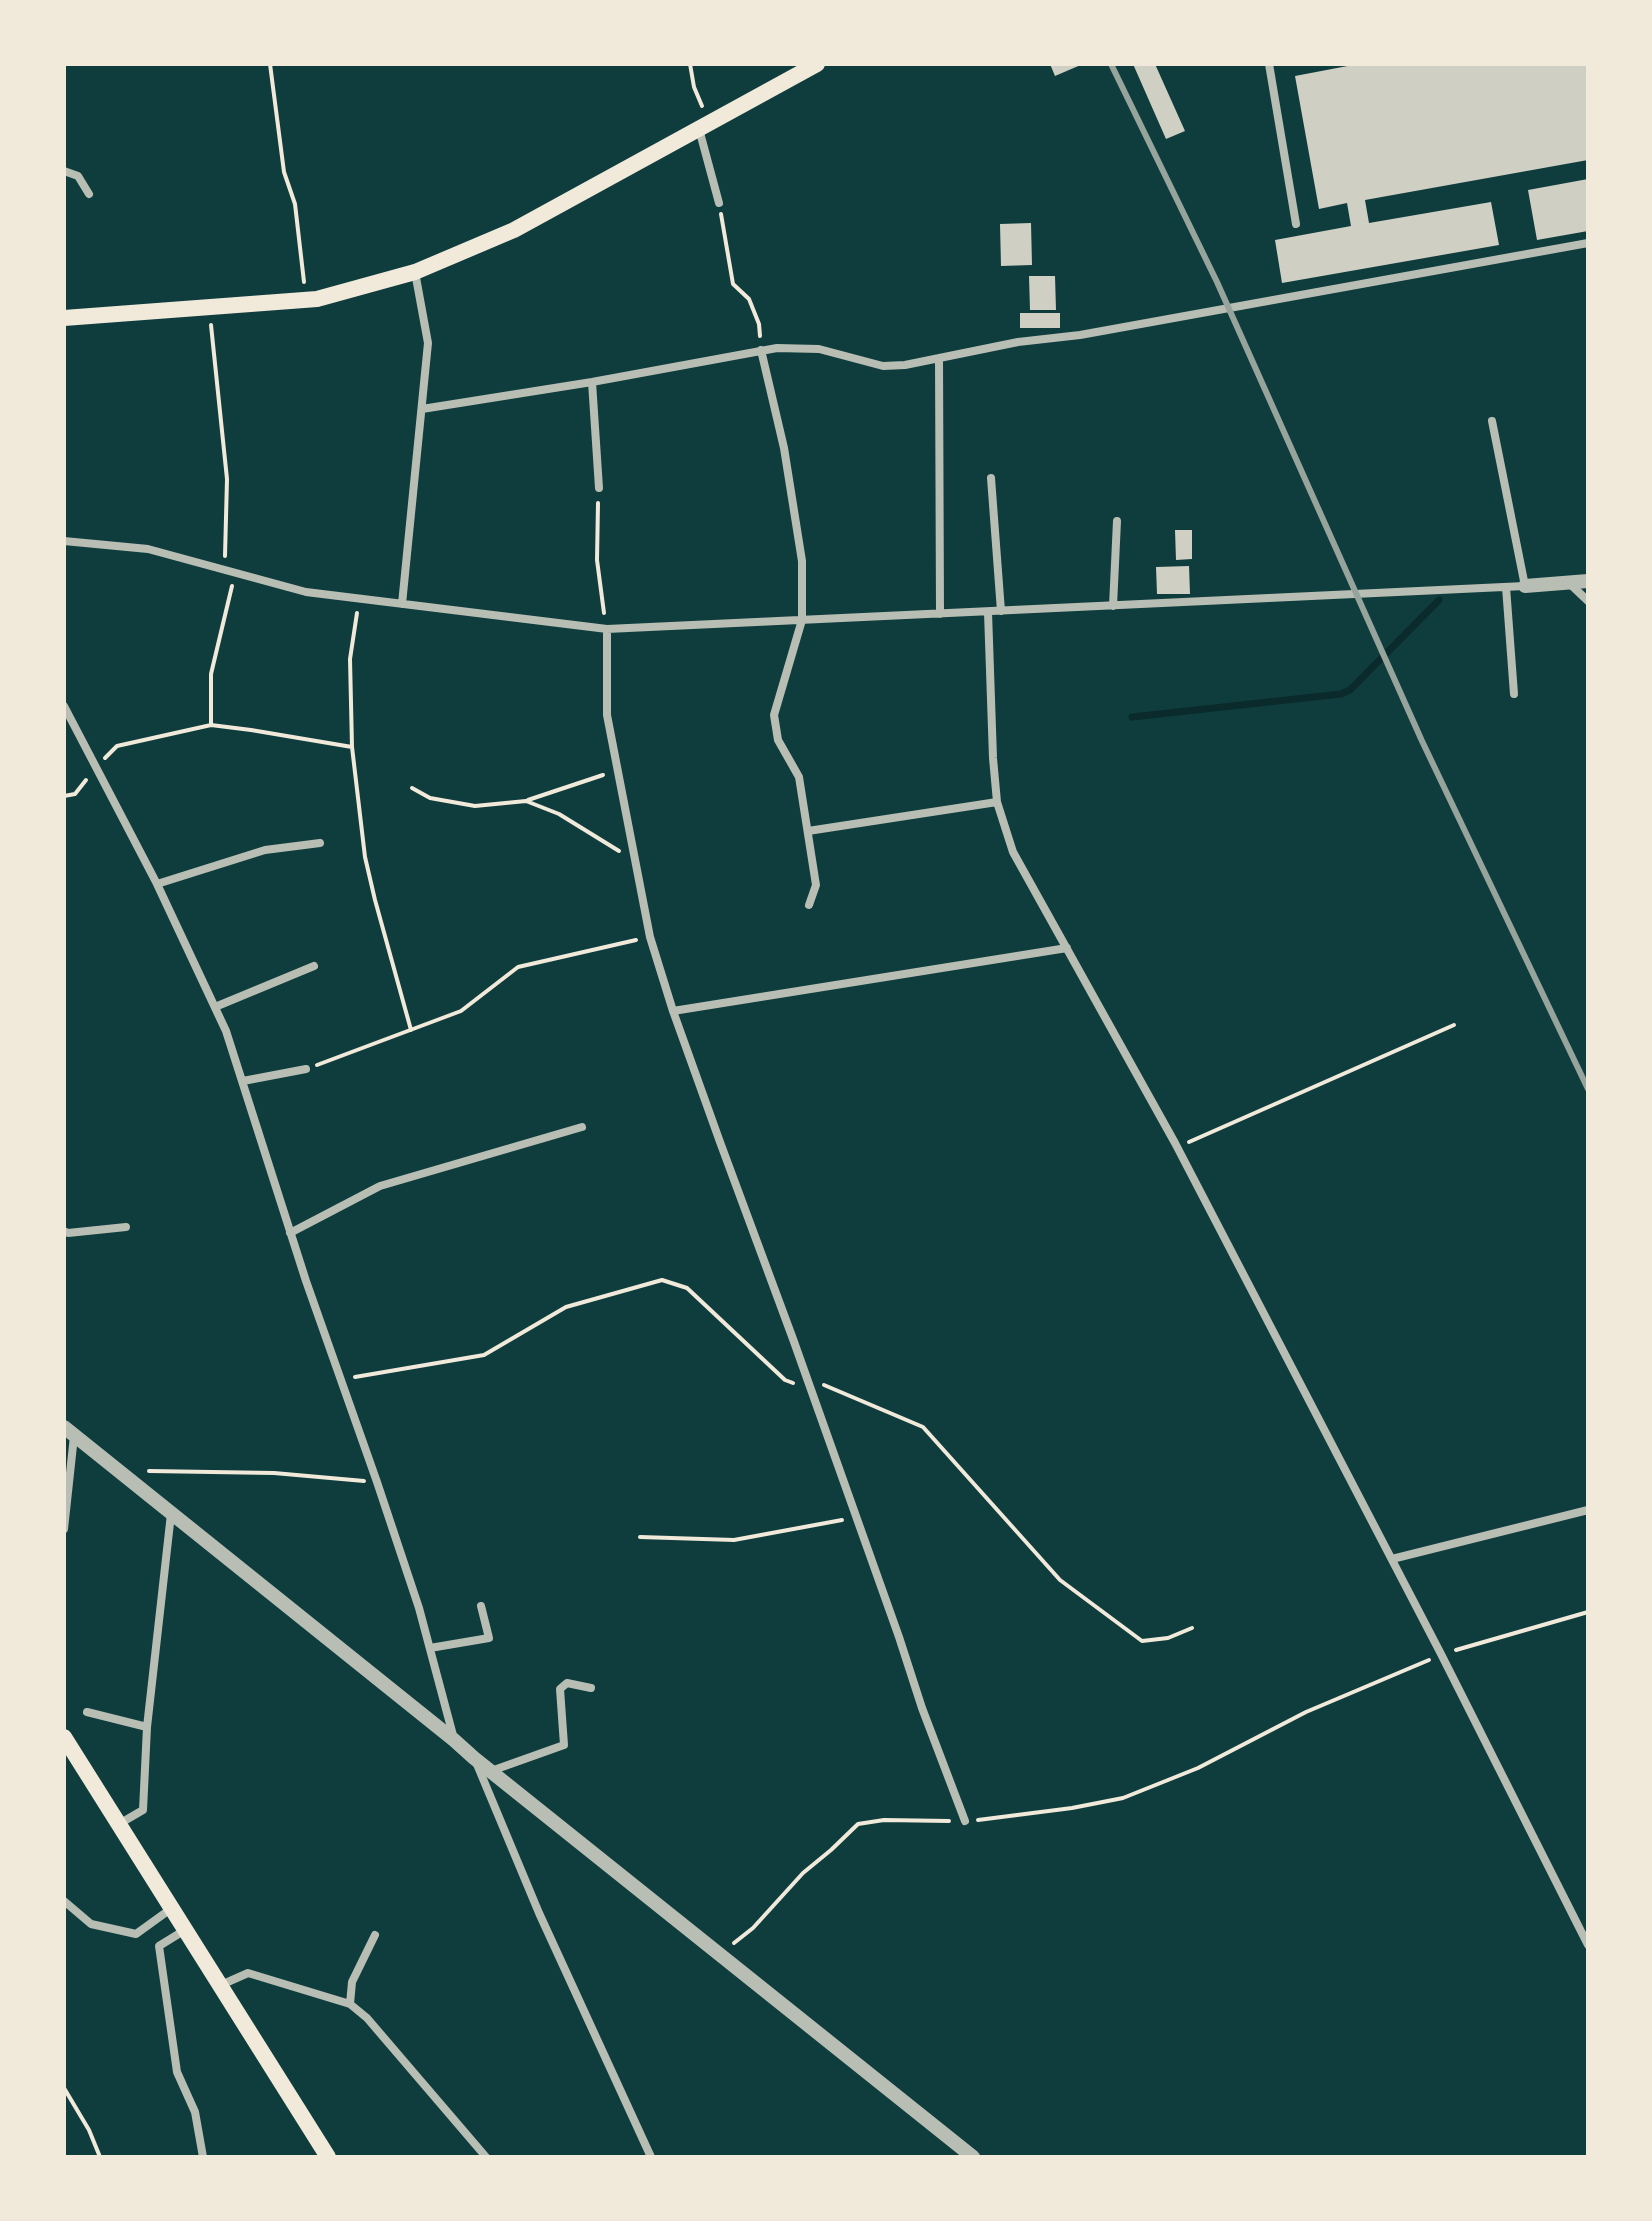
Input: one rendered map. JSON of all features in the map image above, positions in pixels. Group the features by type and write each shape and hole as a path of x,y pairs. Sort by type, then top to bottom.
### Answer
{"main road":[{"path":"64,318 317,299 415,272 514,230 817,64"},
{"path":"64,1737 328,2157"}],"street":[{"path":"1269,64 1296,224"},
{"path":"704,126 719,203"},
{"path":"64,171 78,176 89,194"},
{"path":"422,409 777,348 819,349 883,366 905,365 1018,342 1095,332 1588,243"},
{"path":"402,604 428,343 415,272"},
{"path":"761,350 784,448 802,561 802,620 774,715 778,740 799,777 816,885 809,905"},
{"path":"939,358 940,614"},
{"path":"592,382 599,488"},
{"path":"1492,421 1525,586"},
{"path":"991,478 1001,611"},
{"path":"1113,606 1117,521"},
{"path":"64,541 148,549 306,592 607,629 1588,581"},
{"path":"1569,582 1588,601"},
{"path":"1506,587 1514,694"},
{"path":"988,612 997,802 1013,852 1177,1147 1441,1654 1588,1945"},
{"path":"607,629 607,715 650,937 673,1011 965,1821"},
{"path":"64,706 157,884 226,1031 290,1233 419,1608 454,1740"},
{"path":"808,831 997,802"},
{"path":"157,884 265,850 320,843"},
{"path":"673,1011 1067,948"},
{"path":"215,1007 314,966"},
{"path":"243,1081 306,1069"},
{"path":"290,1233 380,1186 582,1127"},
{"path":"64,1231 126,1227"},
{"path":"69,1431 973,2157"},
{"path":"64,1529 69,1431"},
{"path":"1392,1559 1588,1510"},
{"path":"119,1824 143,1810 147,1727 172,1513"},
{"path":"430,1648 489,1638 481,1606"},
{"path":"491,1771 564,1745 560,1689 567,1683 591,1688"},
{"path":"87,1712 147,1727"},
{"path":"474,1758 539,1913 651,2157"},
{"path":"64,1901 91,1924 136,1934 172,1908"},
{"path":"186,1930 159,1946 177,2072 195,2112 203,2157"},
{"path":"350,2004 352,1982 375,1935"},
{"path":"221,1985 248,1973 350,2004 367,2018 486,2157"}],"path":[{"path":"270,64 284,172 295,204 307,300"},
{"path":"690,64 704,126"},
{"path":"719,203 733,284 749,299 759,324 761,350"},
{"path":"210,308 211,346 227,479 225,570"},
{"path":"599,488 597,560 607,629"},
{"path":"211,725 211,674 236,573"},
{"path":"359,599 350,659 352,747 365,857 411,1030"},
{"path":"64,796 75,794 117,746 211,725 352,747"},
{"path":"412,788 430,798 475,806 526,801 617,770"},
{"path":"526,801 559,814 635,860"},
{"path":"306,1069 461,1011 518,967 650,937"},
{"path":"1177,1147 1454,1025"},
{"path":"341,1379 484,1355 566,1307 662,1280 687,1288 785,1380 810,1389"},
{"path":"807,1378 923,1427 1060,1580 1142,1641 1168,1638 1192,1628"},
{"path":"118,1470 274,1473 377,1482"},
{"path":"640,1537 734,1540 856,1517"},
{"path":"720,1954 753,1928 803,1873 858,1824 884,1820 965,1821 1072,1808 1123,1798 1198,1768 1306,1712 1441,1654 1588,1612"},
{"path":"64,2088 89,2130 100,2157"}],"building":[{"path":"1050,64 1083,64 1055,76"},
{"path":"1133,64 1155,64 1185,131 1166,139"},
{"path":"1358,64 1588,64 1588,160 1365,200 1369,223 1491,202 1499,245 1282,283 1275,240 1351,226 1347,203 1319,209 1295,76"},
{"path":"1588,179 1588,231 1537,240 1528,190"},
{"path":"1031,223 1032,265 1001,266 1000,224"},
{"path":"1029,276 1055,276 1056,310 1030,310"},
{"path":"1020,313 1060,313 1060,328 1020,328"},
{"path":"1175,530 1192,530 1192,559 1176,560"},
{"path":"1189,566 1190,594 1157,594 1156,567"}],"waterway":[{"path":"1132,717 1341,694 1350,690 1439,600"}],"railway":[{"path":"1111,64 1217,282 1422,741 1588,1089"}]}
